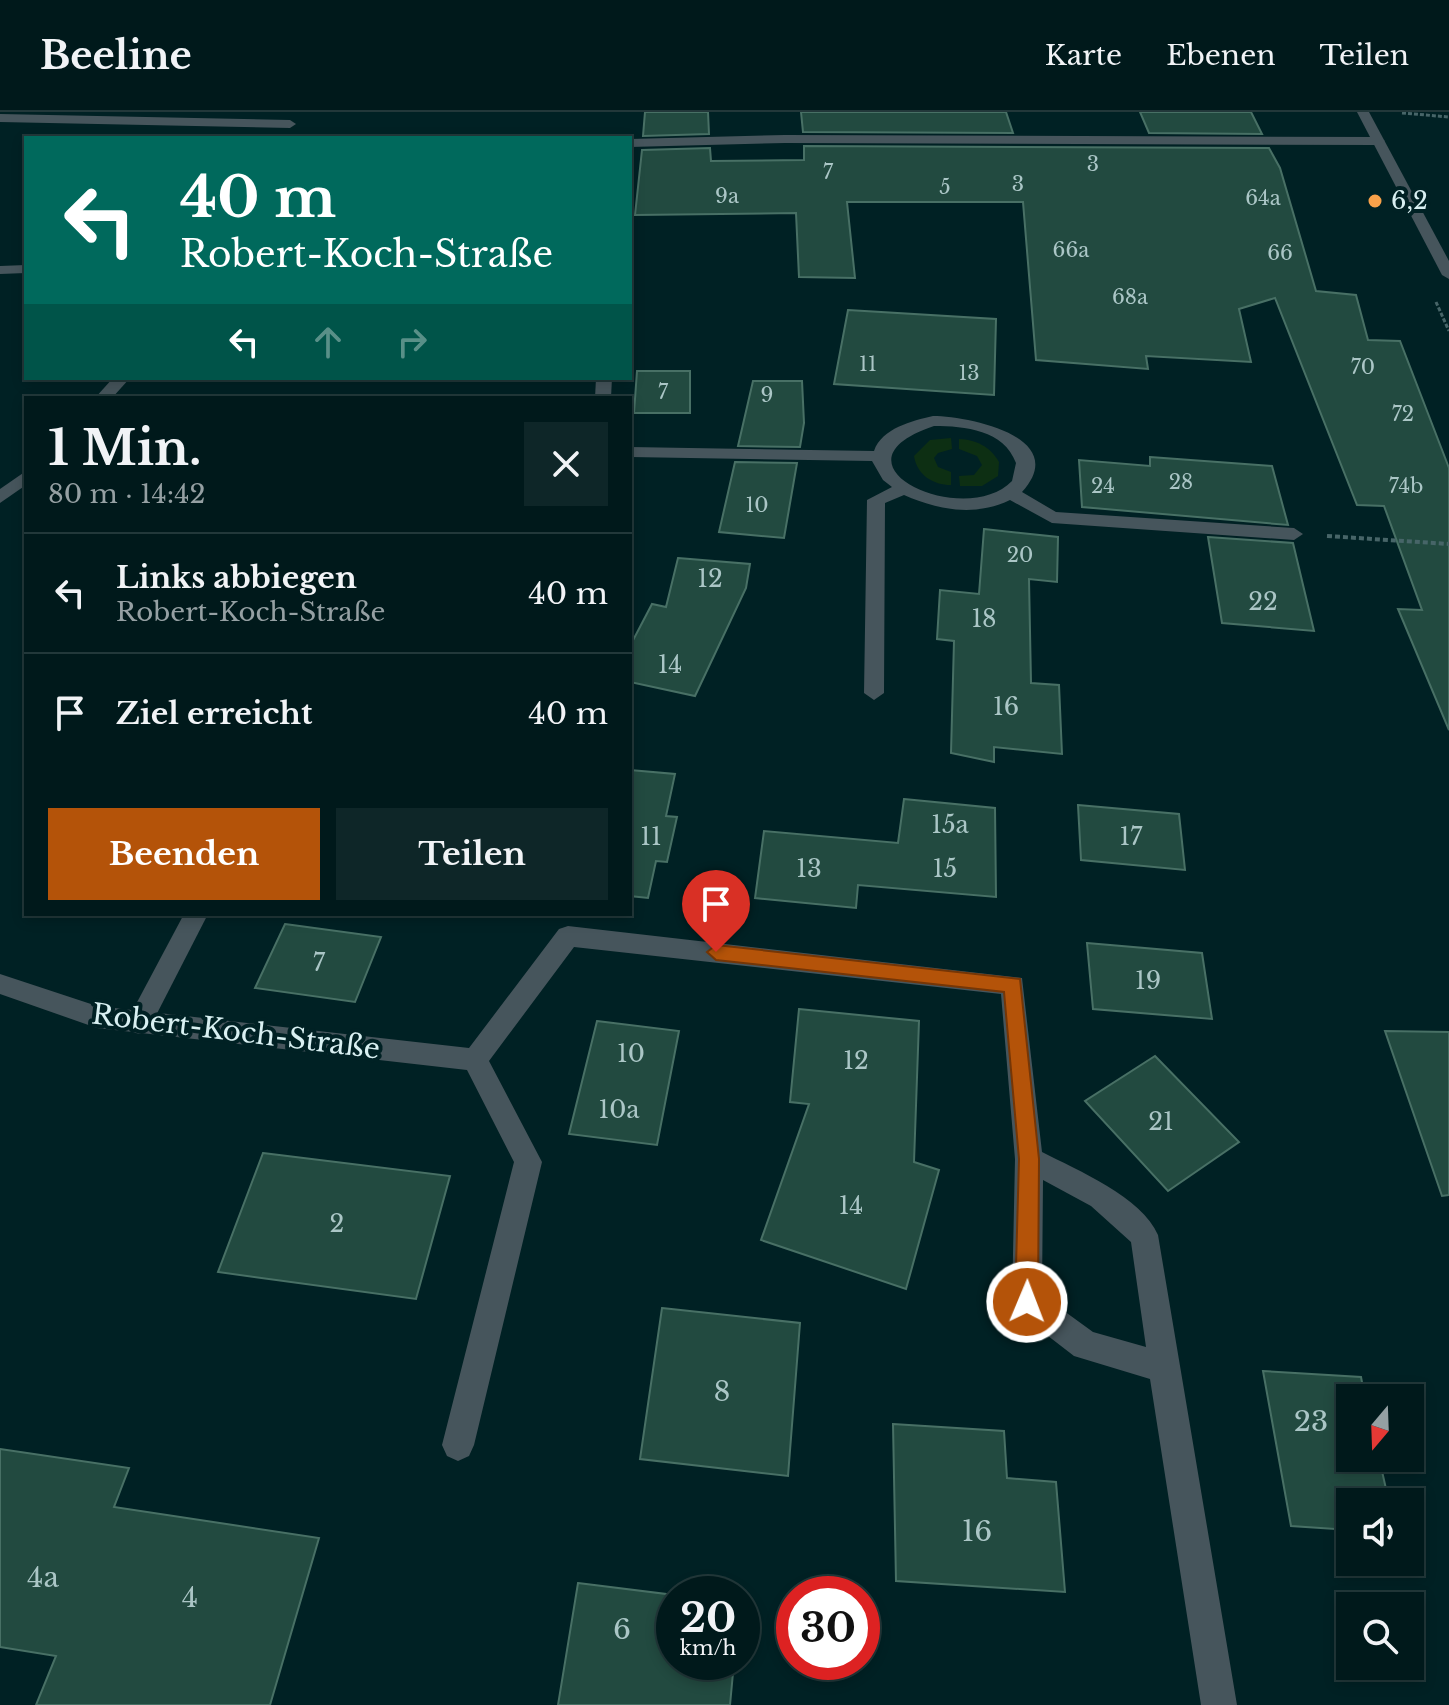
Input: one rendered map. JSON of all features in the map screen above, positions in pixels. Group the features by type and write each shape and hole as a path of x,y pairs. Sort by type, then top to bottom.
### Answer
{"street":[{"path":"1363,112 1449,275"},
{"path":"0,118 293,118"},
{"path":"282,136 293,118"},
{"path":"632,143 785,139 1378,141"},
{"path":"0,270 24,269"},
{"path":"105,396 120,380"},
{"path":"955,421 977,425 1013,443 1023,455 1027,469 1022,482 1011,493 995,501 955,506 927,501 902,490 885,474 881,456 885,444 913,425 955,421"},
{"path":"632,452 881,456"},
{"path":"0,498 24,478"},
{"path":"874,693 876,500 902,490"},
{"path":"1011,493 1052,517 1294,534"},
{"path":"139,1023 195,916"},
{"path":"458,1445 528,1162 475,1060 568,936 1013,985 1029,1159 1027,1302 1085,1345 1164,1368"},
{"name":"Robert-Koch-Straße","path":"0,984 97,1017 475,1060"},
{"path":"1029,1159 1101,1197 1144,1235 1219,1705"}],"path":[{"path":"1388,112 1449,117"},
{"path":"1294,534 1449,544"}],"green space":[{"path":"951,438 952,449 938,453 934,458 938,467 951,472 951,485 944,485 922,474 914,456 930,440"},
{"path":"959,439 977,442 987,448 999,462 998,476 982,486 960,486 959,476 974,475 982,465 977,456 959,449"}],"building":[{"path":"645,112 708,112 709,134 643,136"},
{"path":"801,112 1006,112 1013,133 803,132"},
{"path":"1140,112 1251,112 1262,134 1149,133"},
{"path":"804,146 1269,148 1280,168 1316,291 1356,295 1368,340 1400,341 1449,468 1449,730 1398,609 1422,610 1384,506 1357,505 1275,298 1239,309 1251,362 1146,356 1148,369 1036,360 1023,202 847,202 855,278 799,277 796,213 635,215 642,150 710,148 711,161 804,160"},
{"path":"848,310 996,319 994,395 834,384"},
{"path":"637,371 690,371 690,413 634,413"},
{"path":"753,381 802,381 804,423 800,447 738,446"},
{"path":"1150,457 1272,466 1288,525 1082,507 1079,460 1150,466"},
{"path":"735,462 797,463 784,538 719,532"},
{"path":"984,529 1058,537 1057,582 1029,579 1031,683 1059,685 1062,754 994,747 994,762 951,753 954,641 937,639 940,590 979,594"},
{"path":"1208,537 1293,543 1314,631 1222,623"},
{"path":"678,558 750,564 746,588 695,696 632,682 632,642 652,604 666,607"},
{"path":"632,770 675,774 666,816 677,817 667,862 656,861 648,898 632,896"},
{"path":"904,799 995,808 996,897 858,885 856,908 755,898 764,831 898,843"},
{"path":"1078,805 1179,814 1185,870 1081,860"},
{"path":"285,924 381,937 355,1002 255,988"},
{"path":"1087,943 1202,953 1212,1019 1093,1009"},
{"path":"799,1009 919,1021 914,1162 939,1170 906,1289 761,1240 809,1104 790,1102"},
{"path":"597,1021 679,1031 657,1145 569,1134"},
{"path":"1385,1031 1449,1032 1449,1195 1442,1196"},
{"path":"1155,1056 1239,1142 1168,1191 1085,1101"},
{"path":"263,1153 450,1176 416,1299 218,1272"},
{"path":"662,1308 800,1323 788,1476 640,1459"},
{"path":"1263,1371 1361,1377 1362,1384 1336,1384 1336,1472 1382,1472 1386,1488 1336,1488 1336,1529 1291,1526"},
{"path":"893,1424 1004,1431 1007,1478 1056,1482 1065,1592 896,1581"},
{"path":"0,1449 129,1468 114,1507 319,1538 270,1705 36,1705 56,1656 0,1647"},
{"path":"578,1583 656,1593 656,1680 732,1680 730,1705 558,1705"}],"place":[{"name":"6,2","path":"1375,201"}],"route":[{"path":"716,952 1013,985 1029,1159 1027,1302"}]}
